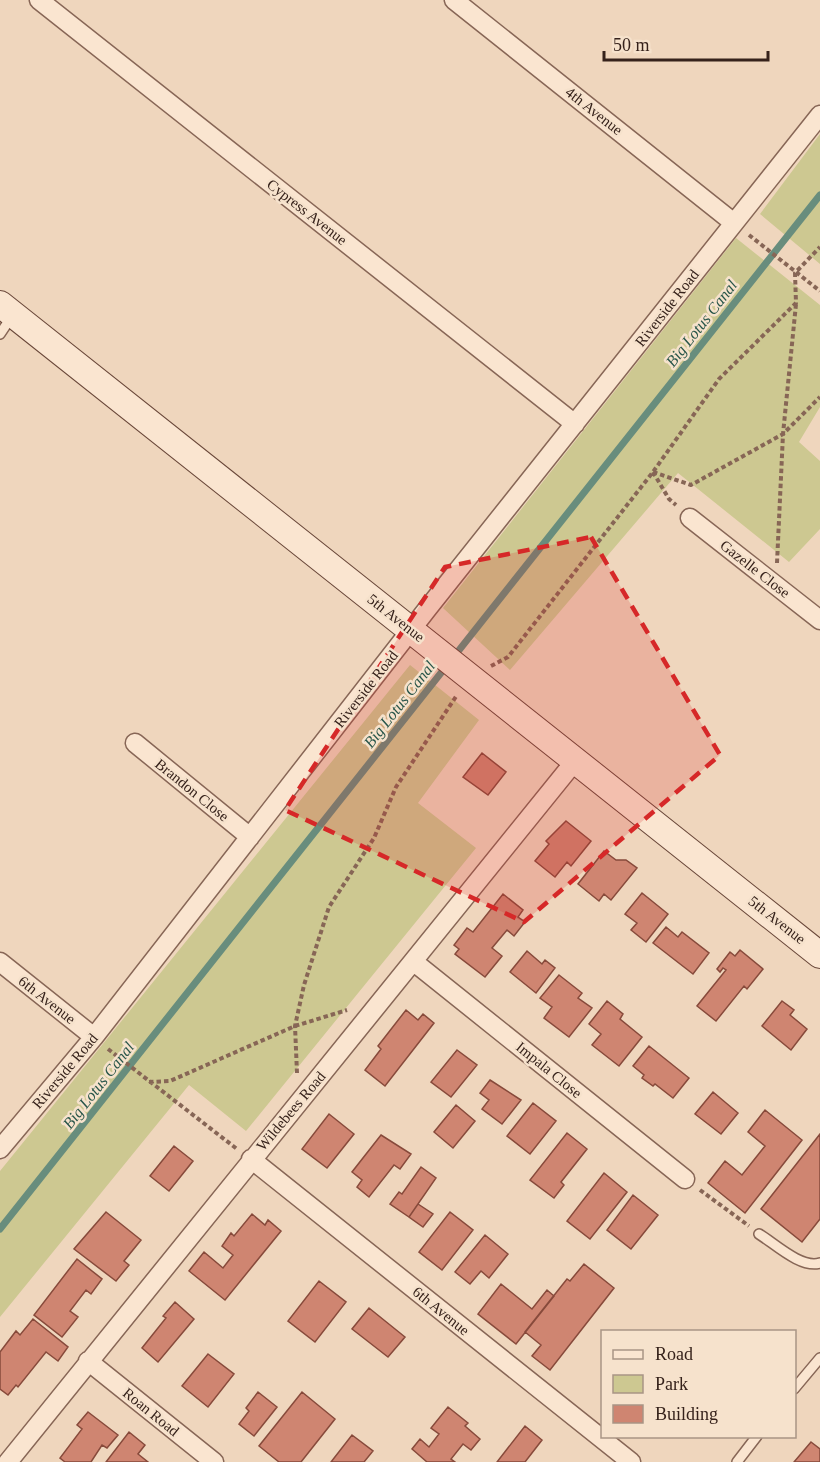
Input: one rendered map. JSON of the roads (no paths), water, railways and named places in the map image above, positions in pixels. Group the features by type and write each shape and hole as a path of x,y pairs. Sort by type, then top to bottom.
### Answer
{"main road":[{"name":"5th Avenue","path":"4,317 470,677 820,955"}],"street":[{"name":"Cypress Avenue","path":"39,0 575,424"},
{"name":"4th Avenue","path":"454,0 734,223"},
{"name":"Riverside Road","path":"0,1149 94,1037 411,631 820,115"},
{"name":"Gazelle Close","path":"690,518 820,620"},
{"name":"Brandon Close","path":"135,743 250,837"},
{"name":"Wildebees Road","path":"8,1462 575,760"},
{"name":"6th Avenue","path":"0,962 94,1037"},
{"name":"Impala Close","path":"414,962 685,1179"},
{"name":"6th Avenue","path":"251,1159 631,1462"},
{"name":"Roan Road","path":"88,1361 214,1462"}],"lane":[{"path":"759,1234 802,1261 820,1263"},
{"path":"796,1388 820,1358"},
{"path":"737,1462 756,1438"}],"waterway":[{"name":"Big Lotus Canal","path":"0,1229 820,195"}]}
